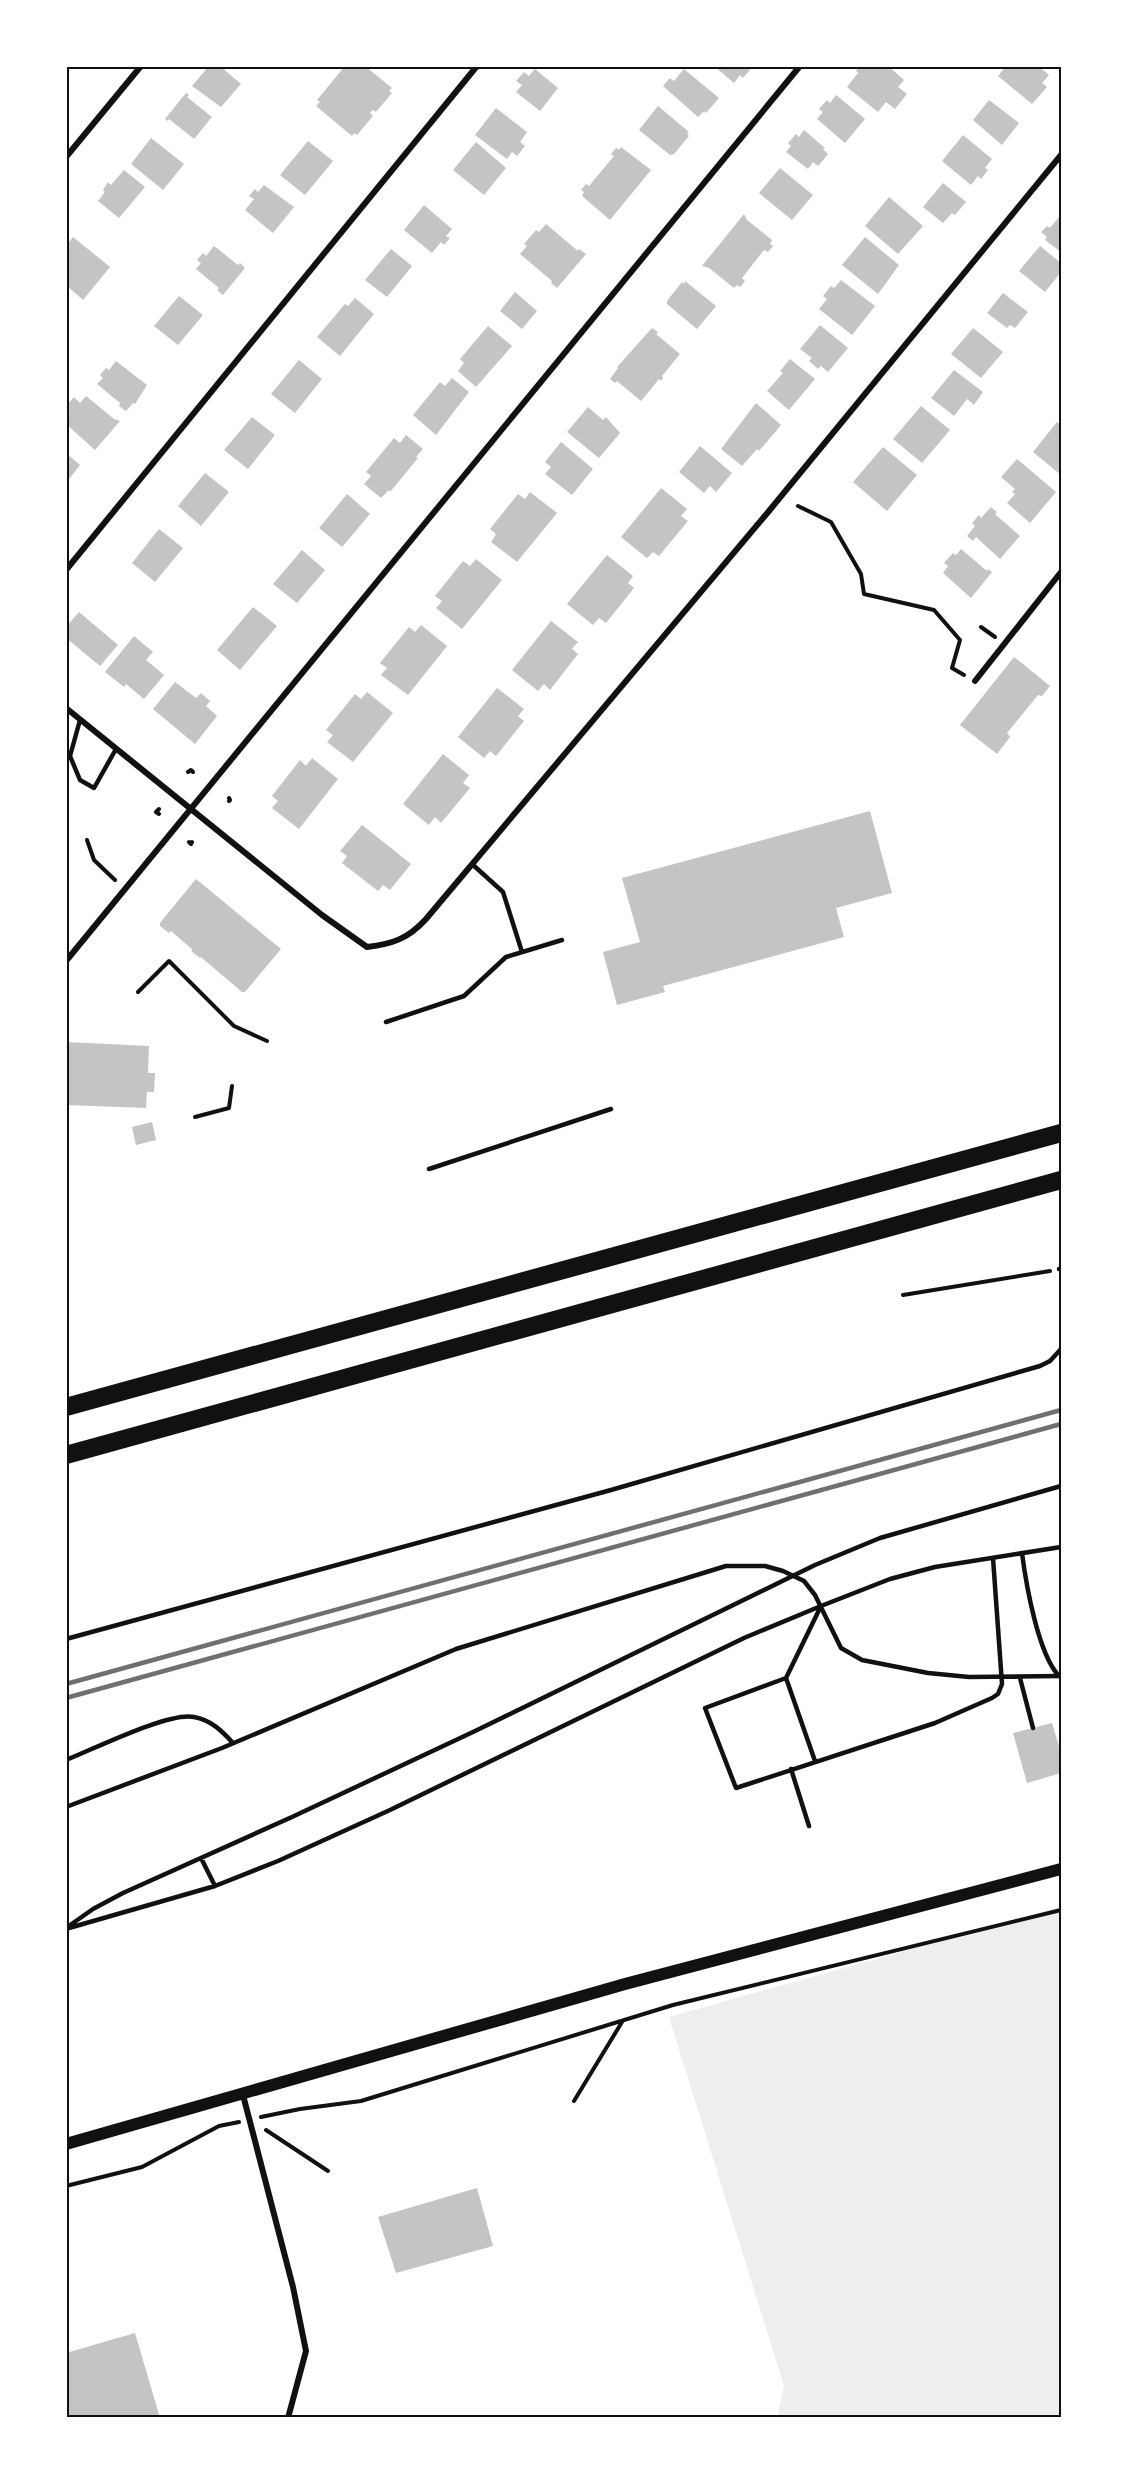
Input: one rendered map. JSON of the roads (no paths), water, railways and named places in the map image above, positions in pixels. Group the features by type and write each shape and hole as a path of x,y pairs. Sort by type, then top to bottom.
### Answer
{"highway":[{"path":"66,1407 1061,1133"},
{"path":"66,1455 1061,1180"}],"main road":[{"path":"66,2144 625,1984 1061,1869"}],"street":[{"path":"66,157 141,66"},
{"path":"66,570 477,66"},
{"path":"66,961 800,66"},
{"path":"66,708 322,915 367,947 392,944 420,925 472,864 761,520 1061,155"},
{"path":"975,681 1061,572"},
{"path":"243,2095 293,2287 306,2351 288,2418"}],"lane":[{"path":"80,720 70,756 80,780 94,788 116,749"},
{"path":"472,864 503,892 522,952"},
{"path":"386,1022 464,996 506,957 562,940"},
{"path":"429,1169 610,1109"},
{"path":"66,1639 951,1394 1040,1366 1050,1361 1061,1349"},
{"path":"66,1928 123,1893 462,1737 794,1575 880,1538 1061,1486"},
{"path":"66,1928 215,1886 278,1861 358,1825 744,1638 820,1605 914,1572 1061,1547"},
{"path":"1022,1553 1030,1601 1049,1663 1060,1676"},
{"path":"786,1678 705,1708 736,1788 954,1716 998,1694 1002,1684 993,1558"},
{"path":"66,1807 233,1743 456,1649 726,1566 772,1567 794,1575 810,1587 841,1648 862,1660 928,1673 1001,1678 1060,1676"},
{"path":"815,1761 786,1678 820,1605"},
{"path":"1020,1678 1033,1728"},
{"path":"66,1760 153,1724 185,1716 210,1723 233,1743"},
{"path":"791,1769 809,1826"},
{"path":"201,1858 215,1886"}],"railway":[{"path":"66,1684 1061,1410"},
{"path":"66,1698 1061,1424"}]}
